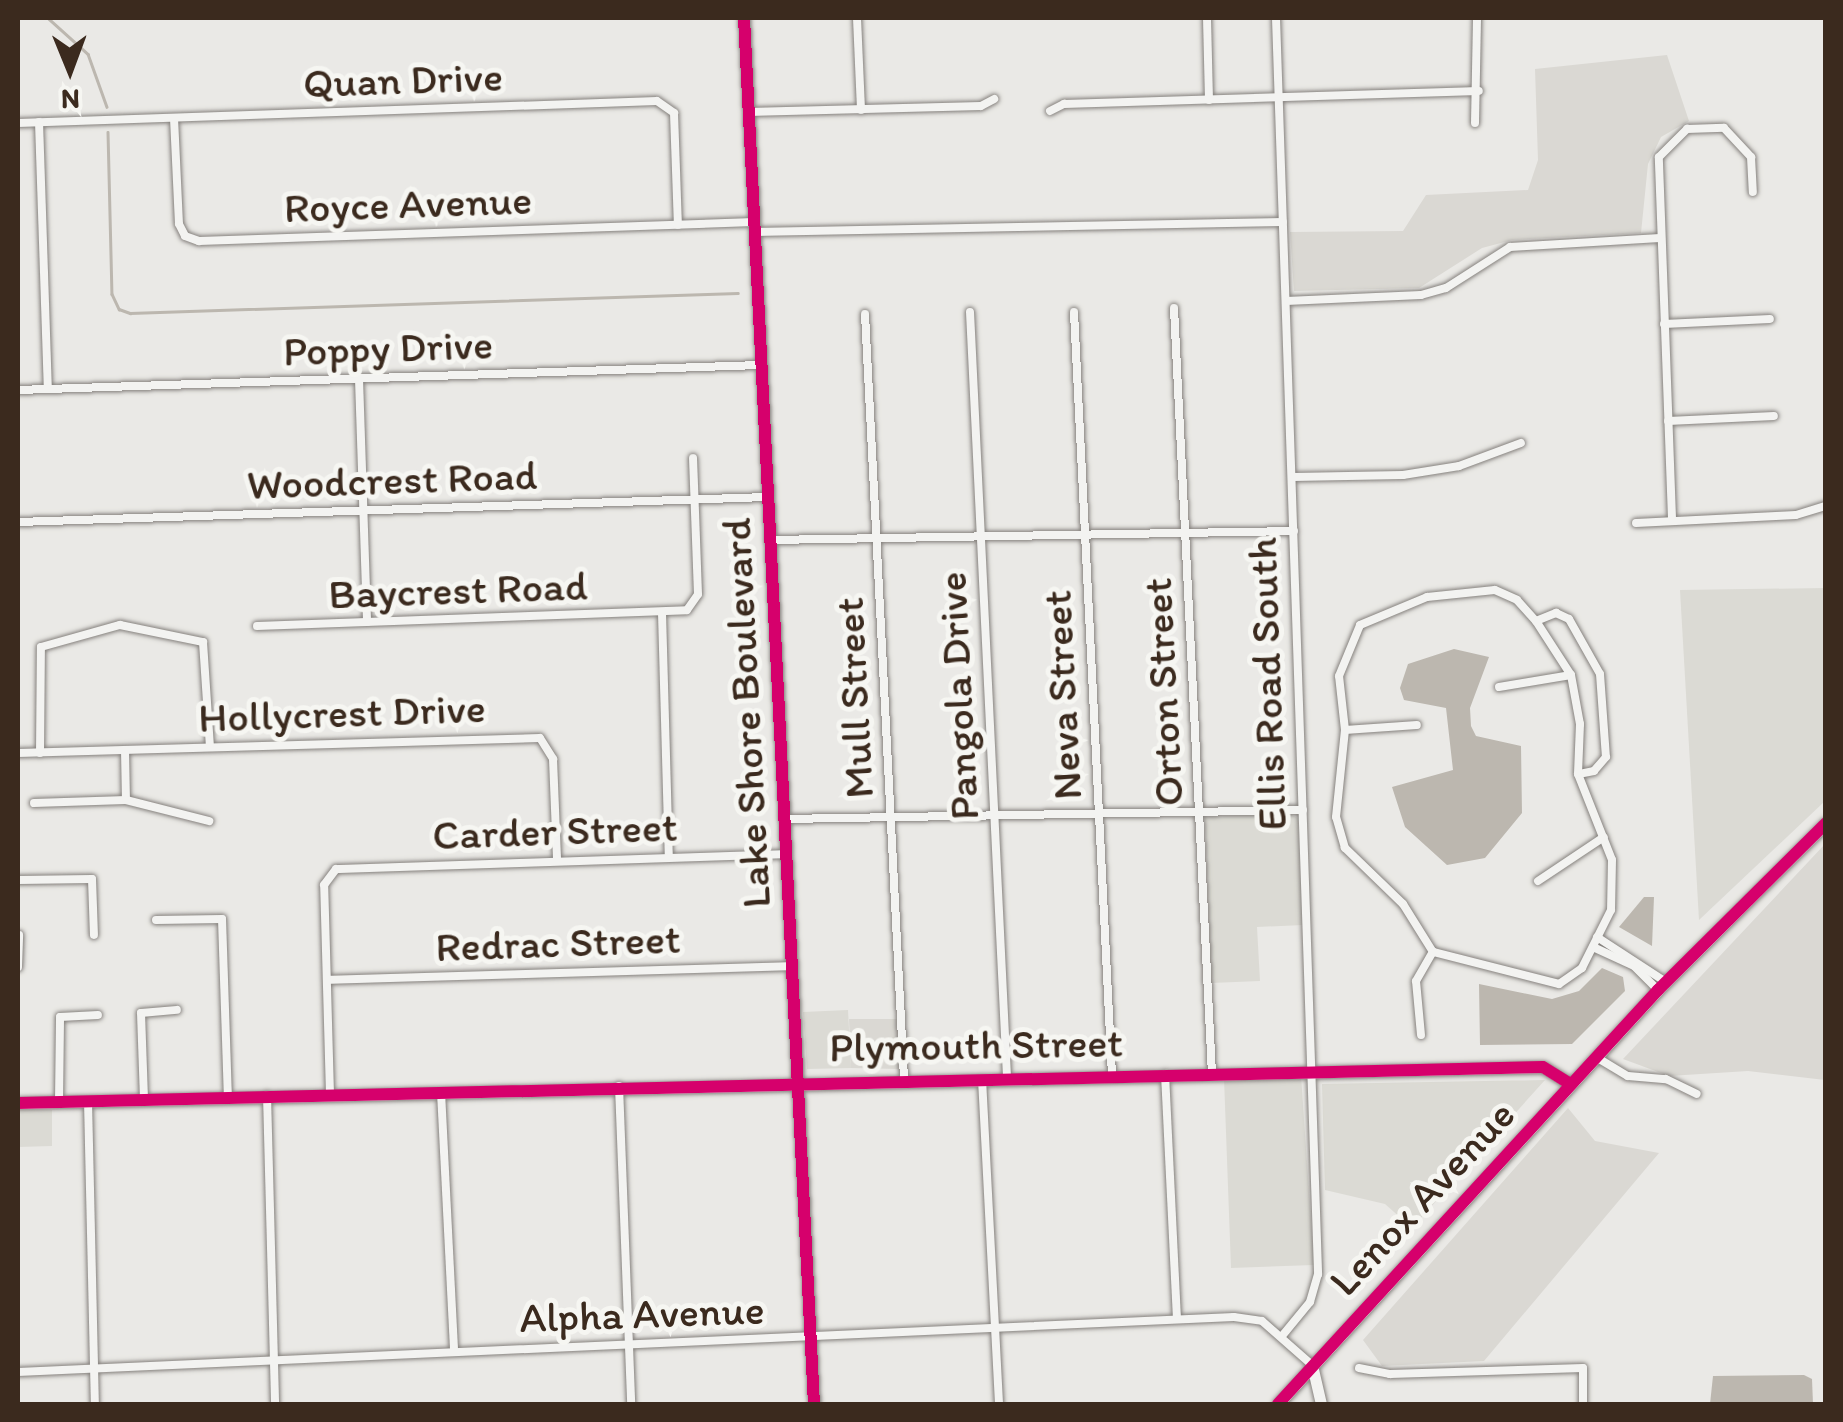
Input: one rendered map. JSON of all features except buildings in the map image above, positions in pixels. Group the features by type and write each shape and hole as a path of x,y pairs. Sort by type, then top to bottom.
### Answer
{"street":[{"name":"Lake Shore Boulevard","path":"744,18 814,1404"},
{"path":"857,18 861,110"},
{"path":"1207,18 1210,100"},
{"name":"Ellis Road South","path":"1276,18 1317,1285 1282,1336"},
{"path":"1475,122 1479,91 1477,18"},
{"path":"1050,111 1064,104 1479,91"},
{"path":"748,112 981,106 994,99"},
{"name":"Quan Drive","path":"18,123 657,102 674,113 678,224"},
{"name":"Royce Avenue","path":"174,118 179,224 192,240 678,224 754,227 1283,222"},
{"path":"39,122 48,388"},
{"path":"1672,518 1659,158 1687,129 1712,125 1740,139 1754,168 1753,192"},
{"path":"1286,300 1421,295 1446,288 1510,247 1660,238"},
{"name":"Orton Street","path":"1174,308 1212,1074"},
{"name":"Pangola Drive","path":"970,312 1007,1077"},
{"name":"Neva Street","path":"1074,312 1112,1075"},
{"name":"Mull Street","path":"864,314 904,1078"},
{"path":"1664,324 1770,320"},
{"name":"Poppy Drive","path":"18,390 761,365"},
{"path":"359,379 367,622"},
{"path":"1668,421 1774,416"},
{"path":"1293,476 1440,469 1521,443"},
{"path":"669,858 662,613 687,610 696,601 694,458"},
{"name":"Woodcrest Road","path":"18,522 768,497"},
{"path":"1636,522 1796,515 1826,506"},
{"path":"770,540 1294,531"},
{"path":"1479,590 1506,593 1536,621 1571,674 1580,724 1578,774 1604,837 1615,897 1580,972 1559,984 1433,952 1404,904 1356,862 1338,833 1344,730 1339,676 1354,634 1372,616 1427,597 1479,590"},
{"name":"Baycrest Road","path":"256,626 662,613"},
{"path":"1536,621 1556,613 1569,619 1600,674 1606,757 1594,772 1578,774"},
{"path":"40,753 41,647 127,624 203,642 210,747"},
{"path":"1499,687 1571,674"},
{"path":"1344,730 1416,725"},
{"name":"Hollycrest Drive","path":"18,754 540,738 553,759 557,860"},
{"path":"125,750 126,800"},
{"path":"34,803 126,800 209,821"},
{"path":"784,819 1303,810"},
{"name":"Lenox Avenue","path":"1278,1404 1662,986 1826,822"},
{"path":"1538,880 1604,837"},
{"name":"Carder Street","path":"326,980 328,875 344,867 786,854"},
{"path":"18,880 92,879 94,934"},
{"path":"156,920 222,919 228,1096"},
{"path":"18,967 19,936"},
{"path":"1597,937 1662,986"},
{"path":"1593,947 1634,966 1662,986"},
{"path":"1421,1035 1416,981 1433,952"},
{"name":"Redrac Street","path":"326,980 792,966"},
{"path":"326,980 330,1094"},
{"path":"144,1099 141,1012 177,1010"},
{"path":"59,1102 60,1017 98,1015"},
{"path":"1596,1057 1628,1076 1666,1079 1697,1094"},
{"name":"Plymouth Street","path":"18,1103 798,1080 1543,1067 1570,1084"},
{"path":"1165,1074 1177,1319"},
{"path":"982,1078 999,1404"},
{"path":"619,1086 631,1404"},
{"path":"441,1091 454,1352"},
{"path":"267,1095 275,1404"},
{"path":"88,1101 94,1404"},
{"name":"Alpha Avenue","path":"18,1372 1244,1318 1282,1336 1312,1365"},
{"path":"1312,1365 1321,1404"},
{"path":"1360,1368 1390,1374 1583,1368 1583,1404"}],"shaded area":[{"path":"1667,55 1689,121 1661,137 1648,164 1641,233 1512,240 1482,248 1419,288 1294,291 1290,232 1403,231 1426,195 1528,190 1538,160 1535,69"},
{"path":"1825,588 1825,801 1699,920 1680,590"},
{"path":"1454,649 1489,657 1470,708 1471,726 1476,736 1521,746 1522,813 1485,858 1447,865 1405,827 1392,787 1453,770 1446,708 1404,700 1400,688 1408,664"},
{"path":"1288,813 1298,818 1303,925 1257,927 1260,981 1211,983 1205,817"},
{"path":"1825,844 1825,1080 1748,1071 1669,1076 1623,1059"},
{"path":"1644,897 1654,897 1652,946 1619,927"},
{"path":"1602,968 1623,977 1625,991 1572,1044 1480,1045 1479,984 1552,999 1579,991"},
{"path":"848,1010 851,1068 807,1069 803,1012"},
{"path":"849,1019 898,1019 900,1069 851,1068"},
{"path":"1301,1076 1314,1265 1231,1268 1224,1078"},
{"path":"1545,1080 1412,1228 1385,1204 1325,1190 1322,1084"},
{"path":"1568,1108 1595,1141 1659,1153 1484,1361 1382,1366 1363,1340"},
{"path":"18,1110 52,1110 52,1146 18,1147"},
{"path":"1804,1375 1812,1379 1813,1404 1710,1404 1713,1376"}],"waterway":[{"path":"48,18 88,54 107,107"},
{"path":"108,132 112,294 119,309 130,313 738,293"}],"cycle path":[{"path":"744,18 814,1404"},
{"path":"1278,1404 1658,990 1826,823"},
{"path":"18,1103 1543,1067 1570,1084"}]}
